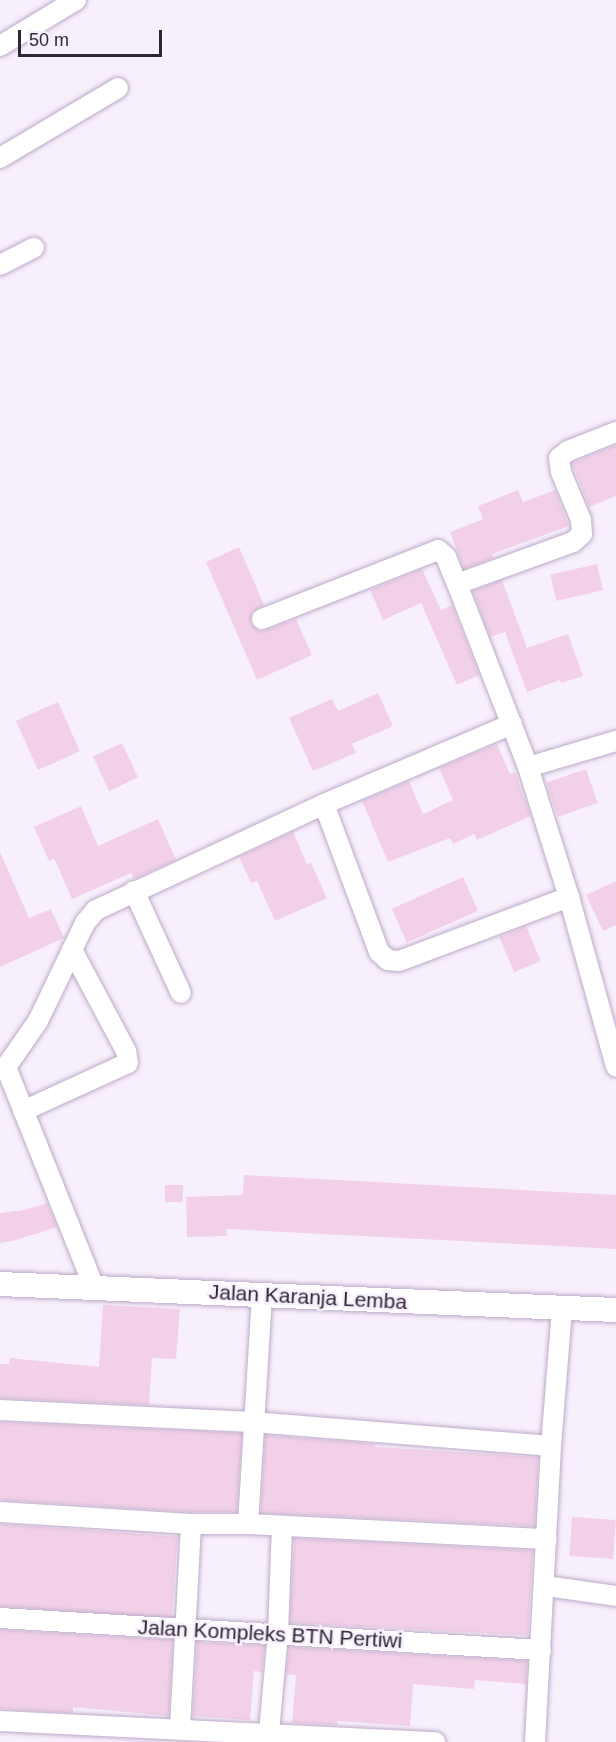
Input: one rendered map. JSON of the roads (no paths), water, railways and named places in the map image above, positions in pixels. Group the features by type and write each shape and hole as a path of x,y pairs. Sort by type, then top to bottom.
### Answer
{"main road":[{"name":"Jalan Karanja Lemba","path":"0,1284 616,1310"}],"street":[{"path":"0,46 76,0"},
{"path":"0,158 118,88"},
{"path":"0,265 34,248"},
{"path":"457,584 573,542 582,534 580,520 561,472 559,459 568,451 616,432"},
{"path":"262,619 438,550 446,557 528,767 569,897 616,1067"},
{"path":"94,1287 3,1061 38,1021 85,923 96,910 134,891 324,804 512,724"},
{"path":"528,767 616,741"},
{"path":"324,804 379,952 388,960 399,961 569,897"},
{"path":"134,891 181,993"},
{"path":"23,1111 128,1063 126,1051 72,950"},
{"path":"248,1524 262,1296"},
{"path":"535,1742 546,1586 551,1446 562,1308"},
{"path":"0,1410 253,1422 551,1446"},
{"path":"0,1512 190,1524 248,1524 547,1539"},
{"path":"180,1728 190,1524"},
{"path":"269,1732 279,1634 282,1526"},
{"path":"546,1586 616,1596"},
{"name":"Jalan Kompleks BTN Pertiwi","path":"0,1618 541,1650"},
{"path":"0,1721 269,1732 435,1742"}]}
